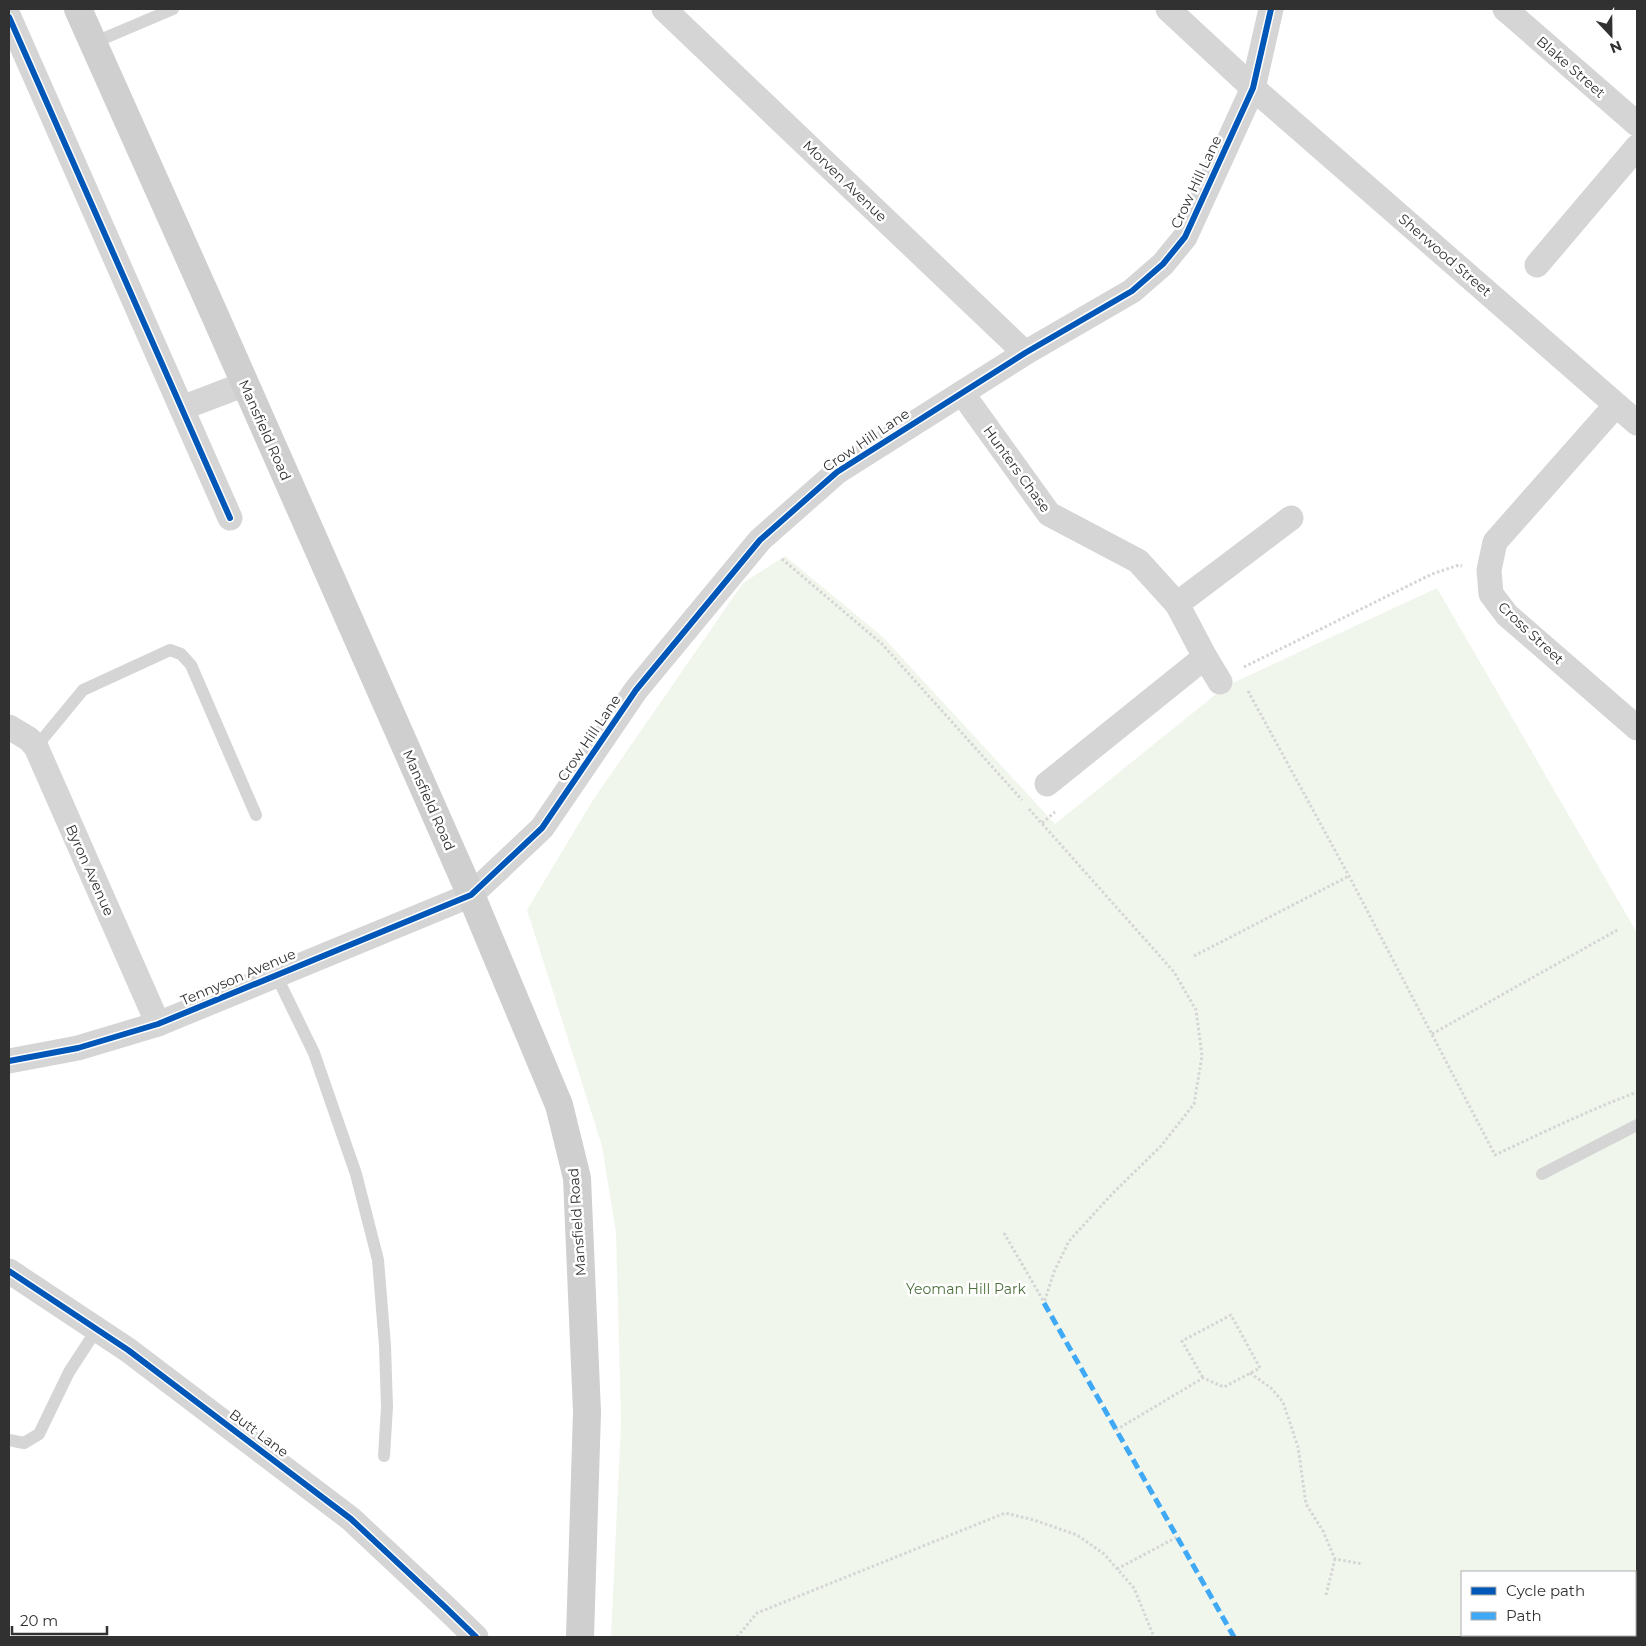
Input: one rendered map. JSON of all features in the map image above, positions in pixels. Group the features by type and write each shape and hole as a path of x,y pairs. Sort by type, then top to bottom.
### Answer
{"main road":[{"name":"Mansfield Road","path":"78,9 214,311 471,895 560,1105 577,1178 587,1412 580,1637"}],"street":[{"name":"Morven Avenue","path":"664,9 1025,353"},
{"name":"Sherwood Street","path":"1168,9 1253,88 1637,423"},
{"path":"1253,88 1271,9"},
{"name":"Blake Street","path":"1505,9 1637,124"},
{"path":"9,17 230,518"},
{"name":"Crow Hill Lane","path":"471,895 542,828 636,690 760,540 837,472 1025,353 1132,291 1163,264 1185,238 1253,88"},
{"path":"1537,265 1637,147"},
{"path":"182,408 245,384"},
{"name":"Hunters Chase","path":"962,393 1048,514 1138,561 1177,604 1205,658 1220,682"},
{"name":"Cross Street","path":"1616,405 1496,542 1489,570 1491,594 1507,615 1637,728"},
{"path":"1177,604 1291,518"},
{"path":"1047,784 1205,658"},
{"name":"Byron Avenue","path":"9,727 29,739 36,747 158,1024"},
{"name":"Tennyson Avenue","path":"9,1061 78,1048 158,1024 471,895"},
{"name":"Butt Lane","path":"9,1271 128,1350 351,1519 476,1637"}],"lane":[{"path":"93,43 173,9"},
{"path":"36,747 83,690 170,650 181,654 191,665 256,815"},
{"path":"276,975 314,1053 356,1174 378,1260 387,1407 384,1456"},
{"path":"1542,1174 1637,1125"},
{"path":"9,1440 24,1443 39,1434 69,1372 97,1329"}],"path":[{"path":"760,540 882,644 1022,800"},
{"path":"1220,682 1237,671 1432,574 1459,565 1489,570"},
{"path":"1246,687 1349,876 1495,1156 1562,1123 1637,1092"},
{"path":"1004,1233 1044,1303 1054,1272 1070,1241 1113,1193 1161,1146 1194,1104 1202,1056 1196,1010 1174,972 1028,808"},
{"path":"1042,823 1057,811"},
{"path":"1194,956 1349,876"},
{"path":"1432,1034 1619,929"},
{"path":"1231,1315 1260,1368 1224,1386 1203,1378 1182,1341 1231,1315"},
{"path":"1250,1372 1272,1388 1283,1402 1298,1447 1306,1504 1323,1531 1335,1560 1326,1595"},
{"path":"1116,1430 1203,1378"},
{"path":"737,1637 757,1613 1005,1513 1034,1520 1077,1535 1104,1554 1134,1588 1154,1637"},
{"path":"1117,1569 1177,1537"},
{"path":"1335,1560 1363,1564"}],"green space":[{"name":"Yeoman Hill Park","path":"785,556 883,637 1055,824 1226,686 1437,588 1637,933 1637,1637 611,1637 621,1422 616,1233 602,1146 527,910 593,800 743,583"}],"marked path":[{"path":"1044,1303 1234,1637"}],"cycle path":[{"path":"9,1061 78,1048 158,1024 471,895 542,828 636,690 760,540 837,472 1025,353 1132,291 1163,264 1185,237 1253,88 1271,9"},
{"path":"9,17 230,518"},
{"path":"9,1271 128,1350 351,1519 476,1637"}]}
